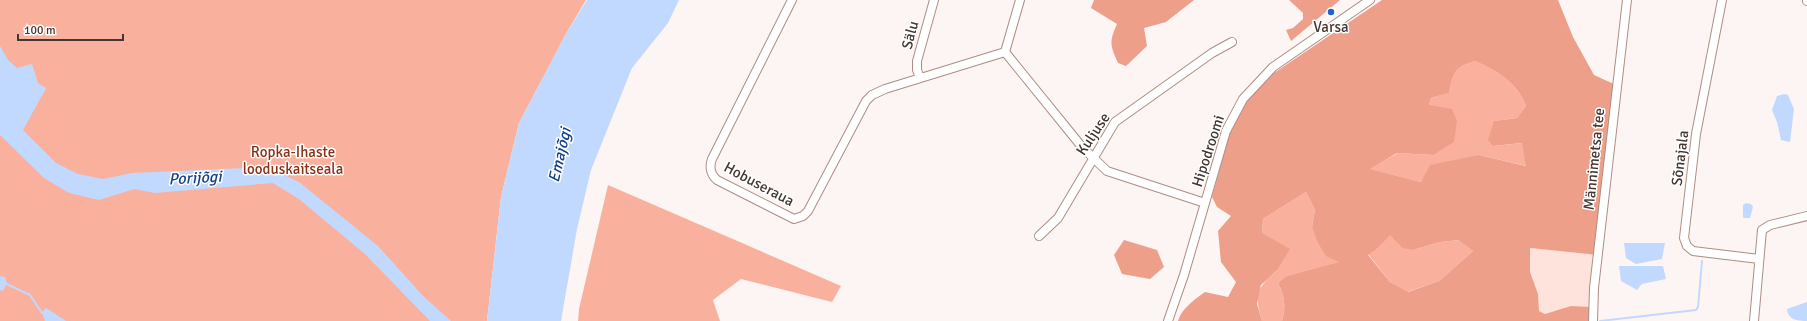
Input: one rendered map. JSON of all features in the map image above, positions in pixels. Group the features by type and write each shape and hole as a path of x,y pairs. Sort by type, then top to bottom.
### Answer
{"street":[{"name":"Hobuseraua","path":"792,0 712,159 711,170 717,180 789,217 794,218 802,216 811,206 866,101 876,92 1005,52"},
{"name":"Sälu","path":"920,78 917,70 918,61 934,0"},
{"path":"1020,0 1005,52 1082,147 1107,171 1205,203"},
{"name":"Hipodroomi","path":"1168,321 1184,275 1226,131 1242,99 1273,68 1370,0"},
{"name":"Männimetsa tee","path":"1593,321 1596,275 1627,0"},
{"name":"Sõnajala","path":"1722,0 1696,134 1684,238 1687,246 1693,251 1759,258"},
{"name":"Kuljuse","path":"1039,236 1058,218 1115,122 1212,53 1232,42"},
{"path":"1754,321 1762,230 1770,225 1807,216"}],"shaded area":[{"path":"1094,0 1194,0 1166,22 1144,28 1147,46 1126,66 1118,63 1113,52 1112,40 1117,24 1091,8"},
{"path":"1289,0 1340,0 1291,41 1286,30 1293,28 1303,19 1303,13"},
{"path":"1382,0 1558,0 1573,37 1594,75 1616,85 1598,255 1530,248 1530,272 1538,294 1539,311 1545,314 1571,306 1593,307 1593,321 1282,321 1284,302 1278,283 1286,276 1339,262 1326,256 1318,243 1312,227 1315,210 1306,192 1263,219 1262,233 1290,249 1277,270 1261,285 1257,304 1262,321 1178,321 1185,308 1205,292 1228,297 1236,282 1221,262 1218,231 1231,216 1217,207 1212,197 1231,129 1246,100 1268,77","holes":["1475,61 1498,73 1512,84 1526,106 1517,118 1494,121 1488,140 1493,146 1522,143 1526,166 1479,155 1430,165 1421,182 1370,169 1397,153 1433,155 1454,142 1457,121 1452,109 1429,105 1431,98 1449,93 1452,80 1459,68","1390,235 1403,248 1413,250 1440,242 1459,240 1473,251 1439,281 1408,292 1390,282 1368,255 1377,249"]},
{"path":"1124,240 1157,250 1164,267 1150,279 1122,274 1114,255"},
{"path":"1530,248 1598,255 1593,307 1571,306 1545,314 1539,311 1538,294 1530,272"}],"green space":[{"name":"Ropka-Ihaste looduskaitseala","path":"0,0 586,0 567,32 519,123 501,197 487,321 0,321"},
{"path":"1475,61 1498,73 1512,84 1526,106 1517,118 1494,121 1493,146 1523,143 1527,166 1479,155 1421,182 1369,169 1398,153 1433,155 1429,105 1431,98 1449,93 1456,71 1459,68"},
{"path":"608,185 841,286 832,302 741,279 713,300 720,321 578,321 579,309"},
{"path":"1306,192 1315,210 1312,227 1340,262 1286,276 1278,283 1284,302 1282,321 1262,321 1258,304 1259,292 1265,282 1277,270 1262,233 1263,219"},
{"path":"1390,234 1413,250 1440,242 1460,240 1473,251 1439,281 1407,292 1390,282 1368,254 1377,249"}],"water":[{"name":"Emajõgi","path":"587,0 679,0 668,23 632,68 591,170 577,229 561,321 487,321 501,197 519,123 567,32"},
{"name":"Porijõgi","path":"0,46 8,60 17,68 32,64 38,83 46,88 23,130 56,163 78,174 103,179 132,173 267,167 299,182 378,246 423,296 451,321 430,321 365,254 299,199 273,183 155,193 134,189 99,200 69,193 44,178 0,135"},
{"path":"1784,94 1788,95 1794,109 1790,142 1781,140 1777,122 1772,110 1777,96"},
{"path":"1746,203 1751,204 1753,207 1750,218 1743,218 1743,205"},
{"path":"1624,243 1665,243 1662,259 1636,264 1626,258"},
{"path":"1619,266 1663,266 1666,279 1642,284 1637,290 1621,281"},
{"path":"0,276 5,277 7,283 3,291 0,290"},
{"path":"1807,302 1807,321 1797,320 1789,316 1787,309"},
{"path":"46,308 66,321 45,321 42,312"}],"waterway":[{"path":"1600,321 1696,310 1698,307 1702,261"},
{"path":"0,281 30,295 42,313"}],"place":[{"name":"Varsa","path":"1331,12"}]}
